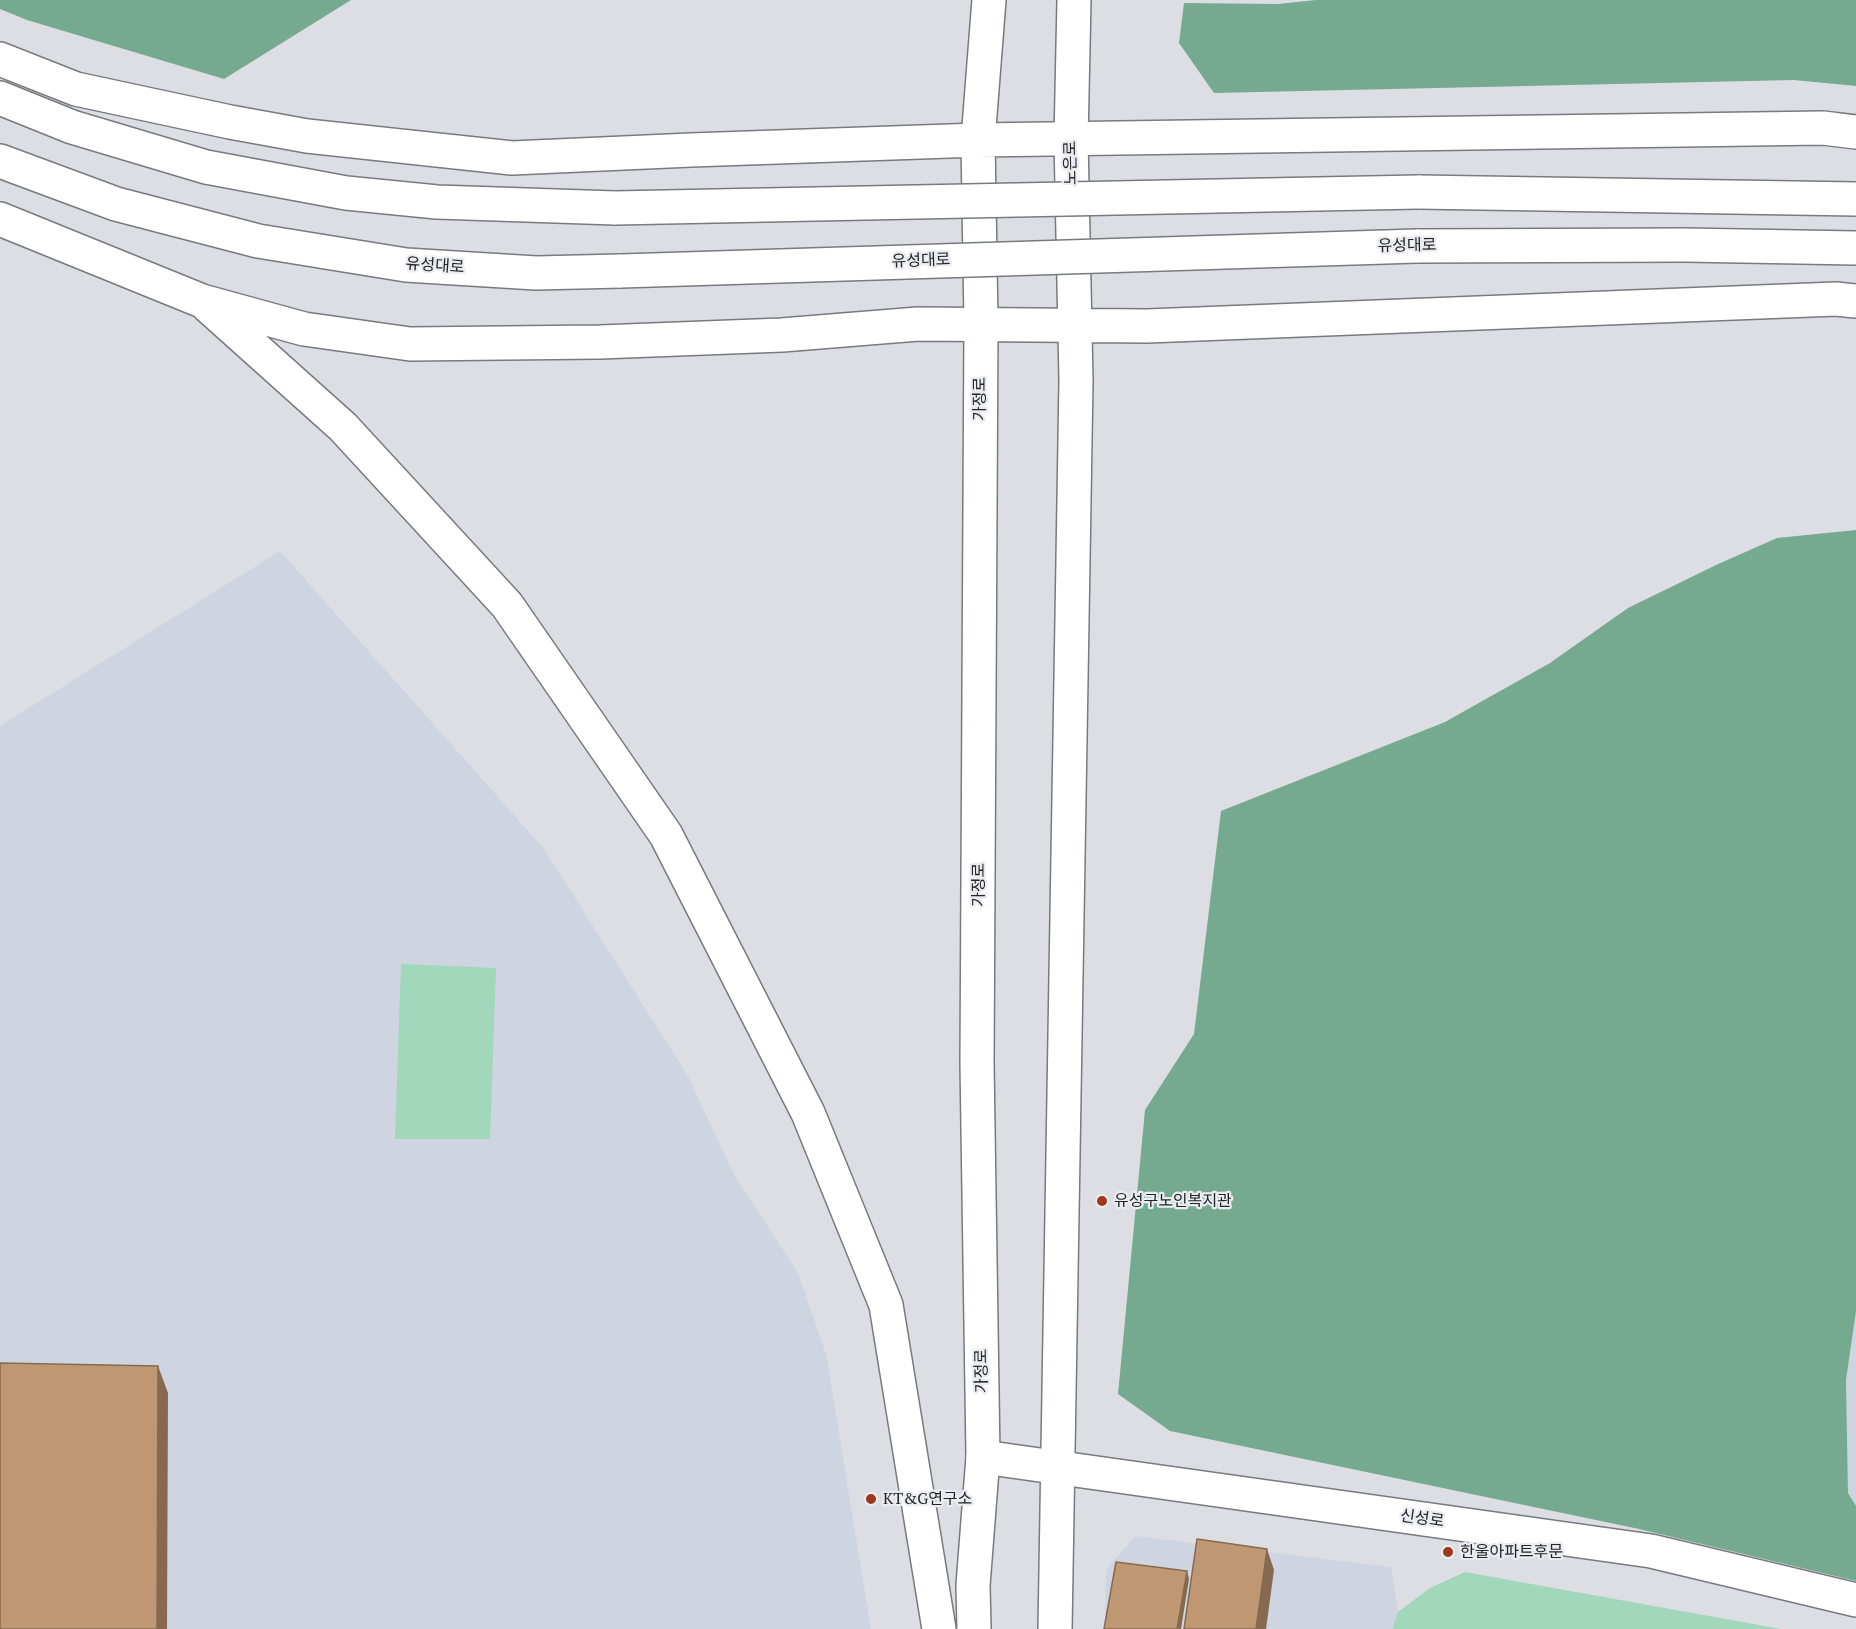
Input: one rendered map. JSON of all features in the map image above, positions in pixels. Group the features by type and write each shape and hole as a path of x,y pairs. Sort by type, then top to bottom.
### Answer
{"main road":[{"path":"978,140 989,0"},
{"name":"노은로","path":"1074,0 1071,139 1074,327"},
{"path":"0,59 76,88 230,122 307,136 512,158 978,140 1823,128 1856,132"},
{"path":"0,98 72,127 206,167 346,194 437,202 615,208 1418,192 1856,199"},
{"name":"가정로","path":"974,1629 974,1585 984,1457 977,1062 981,323 978,140"},
{"name":"유성대로","path":"0,161 116,204 258,241 406,265 536,273 1417,246 1685,245 1856,248"},
{"path":"0,219 202,301 304,328 410,344 600,342 770,336 918,324 1147,326 1836,299 1856,301"},
{"path":"202,301 343,427 507,605 666,835 808,1113 886,1305 939,1629"},
{"path":"1055,1629 1076,393 1074,327"},
{"name":"신성로","path":"984,1457 1651,1551 1856,1600"}],"shaded area":[{"path":"280,551 544,849 688,1076 733,1173 798,1273 826,1354 871,1629 0,1629 0,726"},
{"path":"1856,1311 1856,1506 1848,1493 1846,1380"},
{"path":"1135,1536 1391,1567 1398,1612 1392,1629 1105,1629 1106,1570"}],"green space":[{"path":"0,0 351,0 224,79 27,20 0,9"},
{"path":"1316,0 1856,0 1856,86 1794,80 1214,93 1179,43 1184,3 1278,4"},
{"path":"1856,530 1856,1311 1846,1380 1848,1493 1856,1506 1856,1581 1639,1529 1170,1431 1118,1394 1145,1110 1194,1034 1221,811 1445,722 1550,663 1628,608 1777,538"},
{"path":"401,964 496,968 490,1139 395,1139"},
{"path":"1465,1572 1781,1629 1392,1629 1398,1612 1430,1588"}],"building":[{"path":"0,1363 158,1366 157,1629 0,1629"},
{"path":"1197,1539 1267,1549 1256,1629 1184,1629"},
{"path":"1116,1562 1187,1571 1177,1629 1104,1629"}],"place":[{"name":"유성구노인복지관","path":"1102,1201"},
{"name":"KT&G연구소","path":"871,1499"},
{"name":"한울아파트후문","path":"1448,1552"}]}
